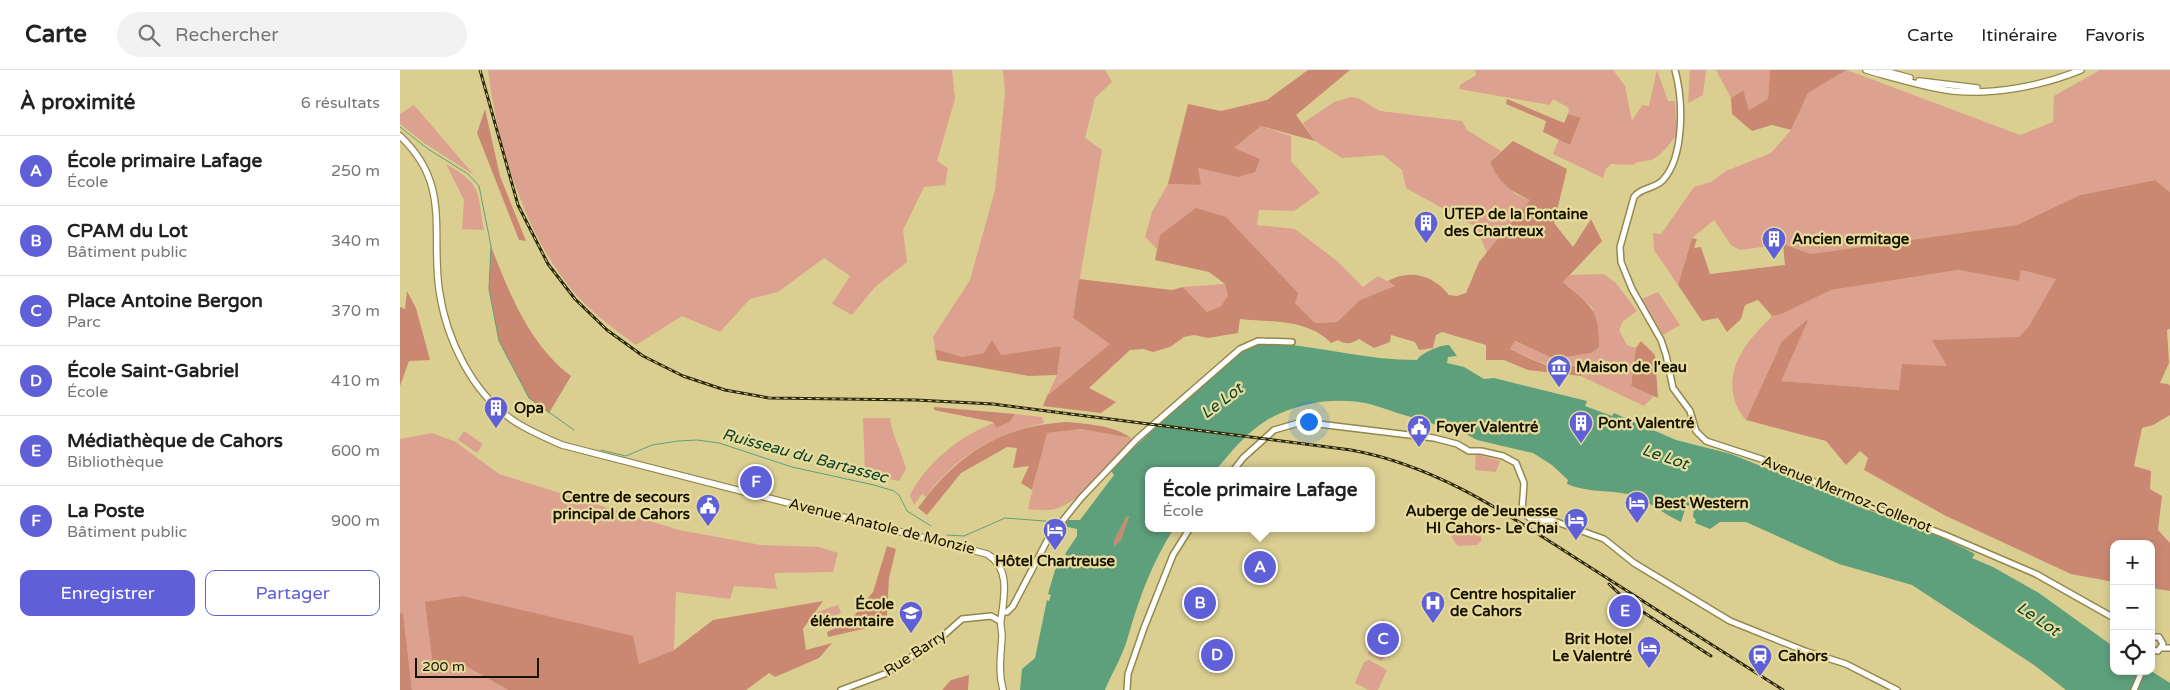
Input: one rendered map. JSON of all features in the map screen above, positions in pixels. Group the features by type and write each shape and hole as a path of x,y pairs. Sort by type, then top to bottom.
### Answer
{"main road":[{"path":"1866,70 1949,86 2000,89 2054,80 2081,70"},
{"path":"1881,70 1898,77"},
{"name":"Avenue Anatole de Monzie","path":"400,136 424,166 434,194 438,212 439,286 450,336 462,361 491,401 515,422 562,445 978,550 993,558 1001,567 1004,585 1004,612 1000,621"},
{"path":"1000,621 1002,633 999,675 1003,690"}],"street":[{"name":"Avenue Mermoz-Collenot","path":"1676,70 1679,90 1680,130 1675,158 1663,180 1640,190 1634,197 1620,247 1621,262 1632,289 1661,340 1670,371 1672,386 1690,411 1696,431 1706,441 1761,459 1863,504 1945,535 2036,574 2110,616"},
{"path":"1004,612 1007,612 1013,606 1048,539 1059,524 1137,438 1240,349 1258,341 1292,342"},
{"path":"1237,467 1274,430 1302,422 1434,438 1457,444 1468,451 1481,451 1504,456 1516,463 1522,474 1524,483 1521,502 1523,514 1533,521 1551,520 1593,534 1615,546 1634,563 1708,609 1736,623 1805,651 1846,664 1897,690"},
{"path":"1127,690 1128,674 1141,636 1173,555 1187,532"},
{"name":"Rue Barry","path":"841,690 894,668 944,635 958,622 967,617 991,616 1000,621"},
{"path":"2155,637 2170,643"},
{"path":"2161,648 2162,640"},
{"path":"2155,651 2161,648 2170,648"},
{"path":"2134,690 2140,675"}],"shaded area":[{"path":"488,70 952,70 955,99 937,161 948,168 945,185 924,187 903,230 907,262 875,287 852,315 832,304 850,276 824,258 778,292 750,299 720,332 682,316 636,345 586,305 566,282 548,256 532,227 508,163 499,131"},
{"path":"1003,70 1105,70 1112,82 1095,98 1085,138 1102,150 1073,318 1111,344 1047,396 1057,375 1061,346 1001,355 985,353 962,357 935,349 933,337 970,280 995,190 1005,93"},
{"path":"1308,70 1350,70 1296,115 1315,141 1261,126 1234,148 1260,159 1255,172 1238,177 1198,168 1201,185 1168,184 1188,104 1221,111 1267,100"},
{"path":"1475,70 1613,70 1625,86 1632,121 1642,105 1649,106 1657,70 1668,101 1675,101 1677,135 1662,153 1655,158 1637,162 1633,165 1611,164 1606,169 1603,178 1553,154 1559,139 1570,145 1581,119 1568,114 1569,108 1553,99 1550,105 1459,89 1460,85 1476,75"},
{"path":"1690,70 1706,70 1703,95 1688,103"},
{"path":"1716,70 1770,70 1768,99 1749,110 1742,90 1731,98"},
{"path":"1770,70 1847,70 1808,93 1791,130 1772,125 1752,131 1732,114 1731,98 1743,90 1749,110 1768,99"},
{"path":"1847,70 2020,135 2053,122 2054,96 2100,70 2170,70 2170,192 2155,180 2080,195 2017,225 1811,254 1783,244 1740,250 1731,245 1714,220 1692,238 1678,285 1654,250 1653,233 1661,234 1694,187 1711,182 1726,171 1771,153 1791,130 1808,93"},
{"path":"1351,97 1358,98 1380,111 1462,121 1467,130 1501,151 1490,162 1515,194 1531,200 1487,253 1476,227 1406,188 1402,170 1383,155 1342,158 1315,141 1303,123 1334,102"},
{"path":"1507,99 1564,123 1568,114 1581,118 1570,145 1543,132 1546,121 1506,104"},
{"path":"414,105 474,175 424,143 400,124 400,114"},
{"path":"485,109 500,176 526,241 519,240 477,133"},
{"path":"1261,126 1291,136 1291,161 1320,193 1294,211 1259,210 1257,225 1295,229 1337,261 1363,287 1378,276 1396,286 1360,300 1337,322 1315,323 1295,303 1160,235 1157,249 1145,237 1152,212 1168,184 1200,185 1198,168 1238,176 1234,148"},
{"path":"1513,141 1567,169 1554,223 1573,247 1591,219 1602,241 1563,282 1592,309 1597,323 1599,347 1591,353 1554,359 1515,341 1510,349 1539,363 1557,368 1577,365 1584,366 1581,376 1528,370 1504,360 1486,360 1486,345 1442,332 1436,335 1433,348 1419,350 1415,342 1391,335 1390,342 1374,348 1359,339 1348,343 1338,340 1331,343 1322,335 1288,323 1240,319 1238,333 1208,338 1194,335 1184,337 1170,347 1153,352 1143,349 1130,350 1089,388 1116,402 1101,413 1043,406 1047,396 1110,344 1073,318 1079,279 1172,290 1183,287 1207,312 1221,306 1228,296 1225,284 1209,272 1155,260 1160,235 1196,208 1226,217 1298,293 1295,303 1315,323 1337,322 1360,300 1395,286 1388,281 1405,275 1421,276 1429,279 1437,283 1449,295 1457,296 1466,293 1479,262 1530,200 1506,186 1490,162"},
{"path":"446,164 467,178 476,190 484,230 462,229 464,200"},
{"path":"2155,180 2170,192 2170,329 2167,330 2169,363 2160,383 2170,386 2170,415 2153,425 2142,428 2134,466 2151,471 2150,489 2162,496 2158,530 2170,543 2170,591 2155,589 2155,540 2110,540 2110,581 2071,574 1946,516 1864,470 1868,458 1860,451 1846,465 1826,441 1746,420 1782,341 1809,318 1781,381 1899,390 1902,364 1947,366 1932,340 2019,337 2029,326 2056,279 2021,270 2019,281 1958,270 1831,290 1782,314 1772,316 1758,300 1745,305 1741,319 1727,332 1718,318 1702,321 1678,285 1692,238 1697,239 1694,248 1701,247 1710,274 1785,265 1783,244 1811,254 2017,225 2080,195"},
{"path":"491,246 513,300 532,334 571,376 549,413 529,398 499,341 489,289"},
{"path":"1958,270 2019,281 2021,270 2057,279 2029,326 2019,338 1933,340 1947,366 1900,390 1780,381 1808,319 1782,341 1746,420 1740,413 1732,388 1734,369 1745,347 1772,316 1782,314 1831,290"},
{"path":"1604,274 1616,283 1637,311 1623,321 1619,330 1627,345 1636,348 1631,386 1654,396 1644,406 1581,376 1584,366 1579,364 1561,367 1552,366 1510,349 1514,341 1554,359 1591,353 1599,347 1592,307 1563,282 1570,275"},
{"path":"1225,284 1229,296 1221,306 1207,312 1183,287"},
{"path":"407,291 416,308 430,360 409,361 400,386 400,307 405,309"},
{"path":"1658,292 1680,325 1663,335 1642,299"},
{"path":"992,340 1001,355 1061,346 1057,375 1029,376 937,360 935,349 962,357 984,353"},
{"path":"1641,341 1655,355 1658,398 1631,386 1636,348"},
{"path":"934,407 1015,414 1010,422 996,428 993,422 934,410"},
{"path":"1015,414 1042,417 1044,423 1009,433 963,458 937,482 926,497 922,494 914,505 910,495 925,472 935,461 956,443 993,423 996,428 1010,422"},
{"path":"863,418 890,418 906,469 899,481 865,474"},
{"path":"1066,422 1108,428 1131,438 1081,429 1047,433 1032,490 1021,483 1029,466 1013,468 1017,448 1007,447 961,473 927,515 918,508 948,473 982,447 1000,437 1020,430"},
{"path":"1081,429 1131,438 1129,444 1104,472 1075,499 1055,509 1028,509 1046,433"},
{"path":"464,431 483,444 477,453 458,440"},
{"path":"432,433 456,442 499,474 679,530 761,545 819,547 838,553 833,572 774,573 777,589 734,586 730,599 676,592 674,650 639,664 464,665 508,690 412,690 403,614 400,614 400,439"},
{"path":"1476,454 1500,461 1496,472 1475,470"},
{"path":"1129,516 1121,540 1114,546 1114,541 1126,517"},
{"path":"1466,527 1472,532 1479,532 1482,540 1477,545 1458,546 1452,535 1453,528"},
{"path":"887,546 896,549 889,578 887,615 876,626 828,637 827,632 849,622 873,592"},
{"path":"462,596 633,636 639,664 674,650 713,620 823,601 803,629 806,650 832,643 819,658 775,677 769,673 746,690 508,690 464,665 433,666 425,602"},
{"path":"838,605 841,613 820,621 817,612"},
{"path":"403,613 412,690 400,690 400,614"},
{"path":"1382,619 1398,628 1382,661 1368,654"},
{"path":"1369,660 1387,670 1378,690 1369,690 1355,683 1364,662"},
{"path":"969,675 968,690 942,690 951,680"}],"water":[{"name":"Le Lot","path":"1258,342 1278,343 1377,357 1417,360 1431,350 1449,345 1457,356 1448,357 1447,363 1464,367 1484,379 1494,378 1587,401 1585,406 1612,416 1614,413 1676,440 1731,454 1859,507 1911,525 1954,543 1975,554 1972,558 1993,567 2039,593 2110,644 2110,675 2155,674 2170,683 2170,690 2066,690 2034,665 1912,585 1839,564 1746,522 1720,522 1710,529 1695,523 1696,520 1693,517 1694,506 1698,504 1686,506 1681,522 1629,494 1587,490 1567,484 1568,480 1552,465 1533,453 1477,440 1460,431 1430,423 1428,420 1373,405 1353,401 1328,401 1290,409 1267,420 1246,437 1218,467 1145,467 1145,532 1172,532 1147,581 1126,644 1105,690 1020,690 1022,669 1035,658 1047,600 1049,601 1051,595 1048,594 1055,570 1067,556 1065,554 1077,536 1077,529 1063,526 1066,520 1080,520 1114,475 1111,471 1115,465 1246,347","holes":["1129,516 1121,540 1114,546 1114,541 1126,517"]}],"waterway":[{"name":"Ruisseau du Bartassec","path":"400,127 428,149 468,174 479,186 491,246 489,289 499,341 529,398 574,430"},
{"name":"Ruisseau du Bartassec","path":"601,450 626,456 652,445 678,441 697,440 719,443 792,467 894,491 899,495 907,511 931,526"},
{"name":"Ruisseau du Bartassec","path":"947,535 964,536 1005,518 1057,522"}],"railway":[{"path":"480,70 518,205 548,264 575,299 607,330 643,356 683,376 725,390 769,398 916,400 993,404 1351,450 1383,458 1444,480 1501,511 1783,690"},
{"path":"1609,584 1629,603 1711,656"}],"place":[{"name":"UTEP de la Fontaine des Chartreux","path":"1426,244"},
{"name":"Ancien ermitage","path":"1774,260"},
{"name":"Maison de l'eau","path":"1559,388"},
{"name":"Opa","path":"496,429"},
{"name":"Pont Valentré","path":"1581,444"},
{"name":"Foyer Valentré","path":"1419,448"},
{"name":"La Poste","path":"756,482"},
{"name":"Best Western","path":"1637,524"},
{"name":"Centre de secours principal de Cahors","path":"708,527"},
{"name":"Auberge de Jeunesse HI Cahors- Le Chai","path":"1576,541"},
{"name":"Hôtel Chartreuse","path":"1055,551"},
{"name":"École primaire Lafage","path":"1260,567"},
{"name":"CPAM du Lot","path":"1200,603"},
{"name":"Médiathèque de Cahors","path":"1625,611"},
{"name":"Centre hospitalier de Cahors","path":"1433,624"},
{"name":"École élémentaire","path":"911,634"},
{"name":"Place Antoine Bergon","path":"1383,639"},
{"name":"École Saint-Gabriel","path":"1217,655"},
{"name":"Brit Hotel Le Valentré","path":"1649,669"},
{"name":"Cahors","path":"1760,677"}]}
